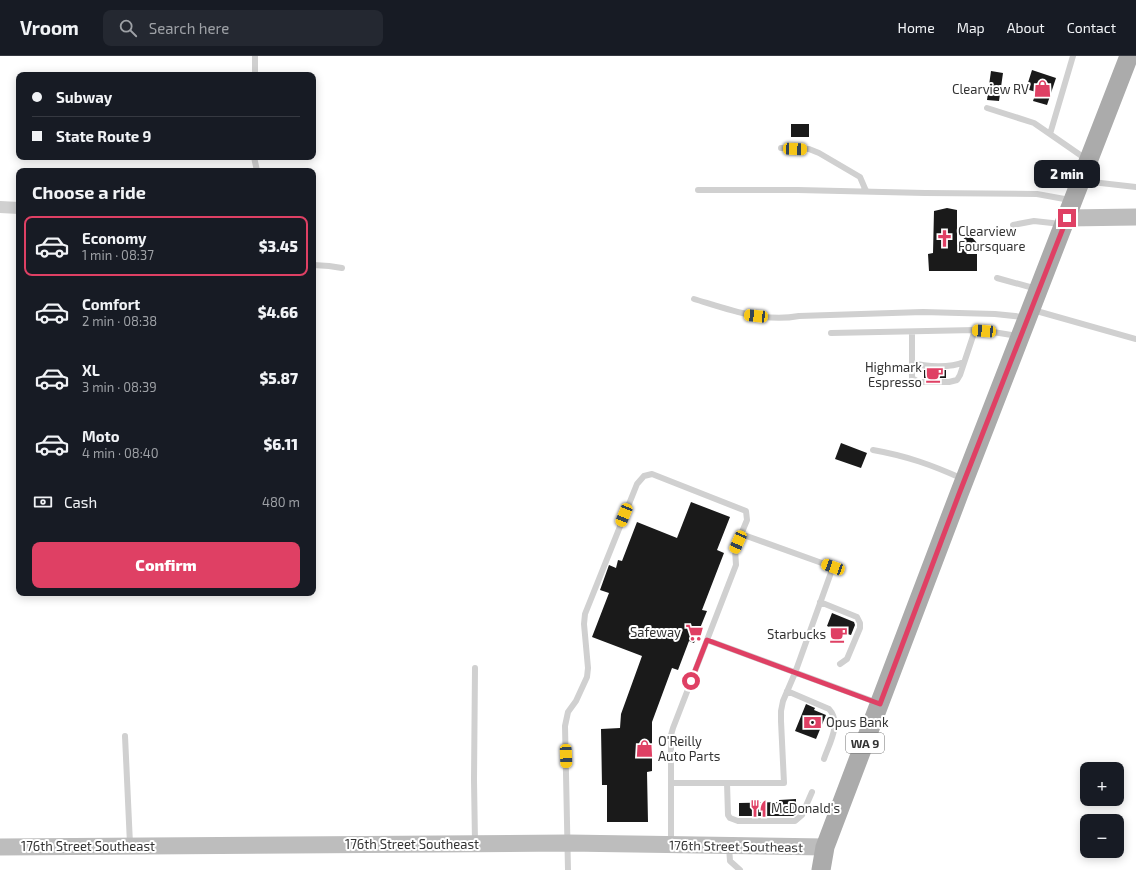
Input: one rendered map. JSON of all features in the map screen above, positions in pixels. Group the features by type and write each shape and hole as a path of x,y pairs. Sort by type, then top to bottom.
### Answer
{"main road":[{"name":"WA 9","path":"811,870 825,847 1020,336 1130,56"},
{"name":"WA 9","path":"821,870 825,847"}],"street":[{"path":"0,207 16,208"},
{"path":"1068,214 1136,217"},
{"name":"176th Street Southeast","path":"0,847 568,843 825,847"}],"lane":[{"path":"254,72 255,56"},
{"path":"1050,134 1073,56"},
{"path":"987,108 1034,123 1089,161"},
{"path":"781,148 809,149 819,153 860,178 866,191"},
{"path":"1081,181 1136,188"},
{"path":"698,190 866,191 925,194 1037,194 1068,214"},
{"path":"1013,225 1068,214"},
{"path":"316,265 342,268"},
{"path":"997,278 1039,289"},
{"path":"694,299 746,315 765,317 790,318 799,316 923,312 995,314 1030,313 1136,339"},
{"path":"912,332 912,378 919,382 949,382 957,380 960,375 975,330"},
{"path":"830,333 975,330 1020,336"},
{"path":"912,363 922,366 956,365 964,362"},
{"path":"873,450 894,454 929,464 965,479"},
{"path":"568,870 565,726 568,712 576,701 587,677 588,668 584,624 585,614 637,484 644,476 652,474 746,511 747,520 735,549 736,565 671,735 671,845"},
{"path":"671,783 784,782 781,711 783,702 833,567 741,534"},
{"path":"820,602 857,617 860,623 860,628 847,659 840,664"},
{"path":"707,640 880,704"},
{"path":"475,668 475,844"},
{"path":"787,691 829,709 833,713 835,723 834,730 824,759"},
{"path":"125,736 131,846"},
{"path":"726,783 728,815 730,818 738,821 795,821 802,815 812,792"},
{"path":"729,846 730,861 740,870"}],"building":[{"path":"1032,70 1056,78 1047,105 1033,101 1036,92 1026,89"},
{"path":"991,71 1003,73 999,101 987,100"},
{"path":"791,124 809,124 809,137 791,137"},
{"name":"Clearview Foursquare","path":"947,208 957,210 957,245 969,234 977,243 966,254 977,254 977,271 929,271 928,254 933,253 934,211"},
{"name":"Highmark Espresso","path":"924,370 946,370 946,378 924,378"},
{"path":"841,443 867,453 861,468 835,459"},
{"path":"691,502 730,517 717,550 724,553 702,610 707,611 694,643 689,641 678,670 672,668 652,722 652,771 647,772 648,822 607,822 607,785 602,785 601,729 620,728 621,714 642,656 592,637 609,593 600,590 609,565 616,568 618,560 622,561 637,522 677,538"},
{"path":"832,613 854,622 855,625 851,635 847,634 846,636 827,626"},
{"path":"806,704 815,708 814,710 826,715 816,739 795,731"},
{"path":"796,799 796,814 793,816 739,816 739,803 779,802 779,800"}],"place":[{"name":"Clearview RV","path":"1042,89"},
{"name":"Clearview Foursquare","path":"945,238"},
{"name":"Highmark Espresso","path":"935,374"},
{"name":"Safeway","path":"694,632"},
{"name":"Starbucks","path":"839,634"},
{"name":"Opus Bank","path":"813,722"},
{"name":"O'Reilly Auto Parts","path":"645,748"},
{"name":"McDonald's","path":"758,808"}],"route":[{"path":"691,681 707,640 880,704 959,494 1067,218"}]}
